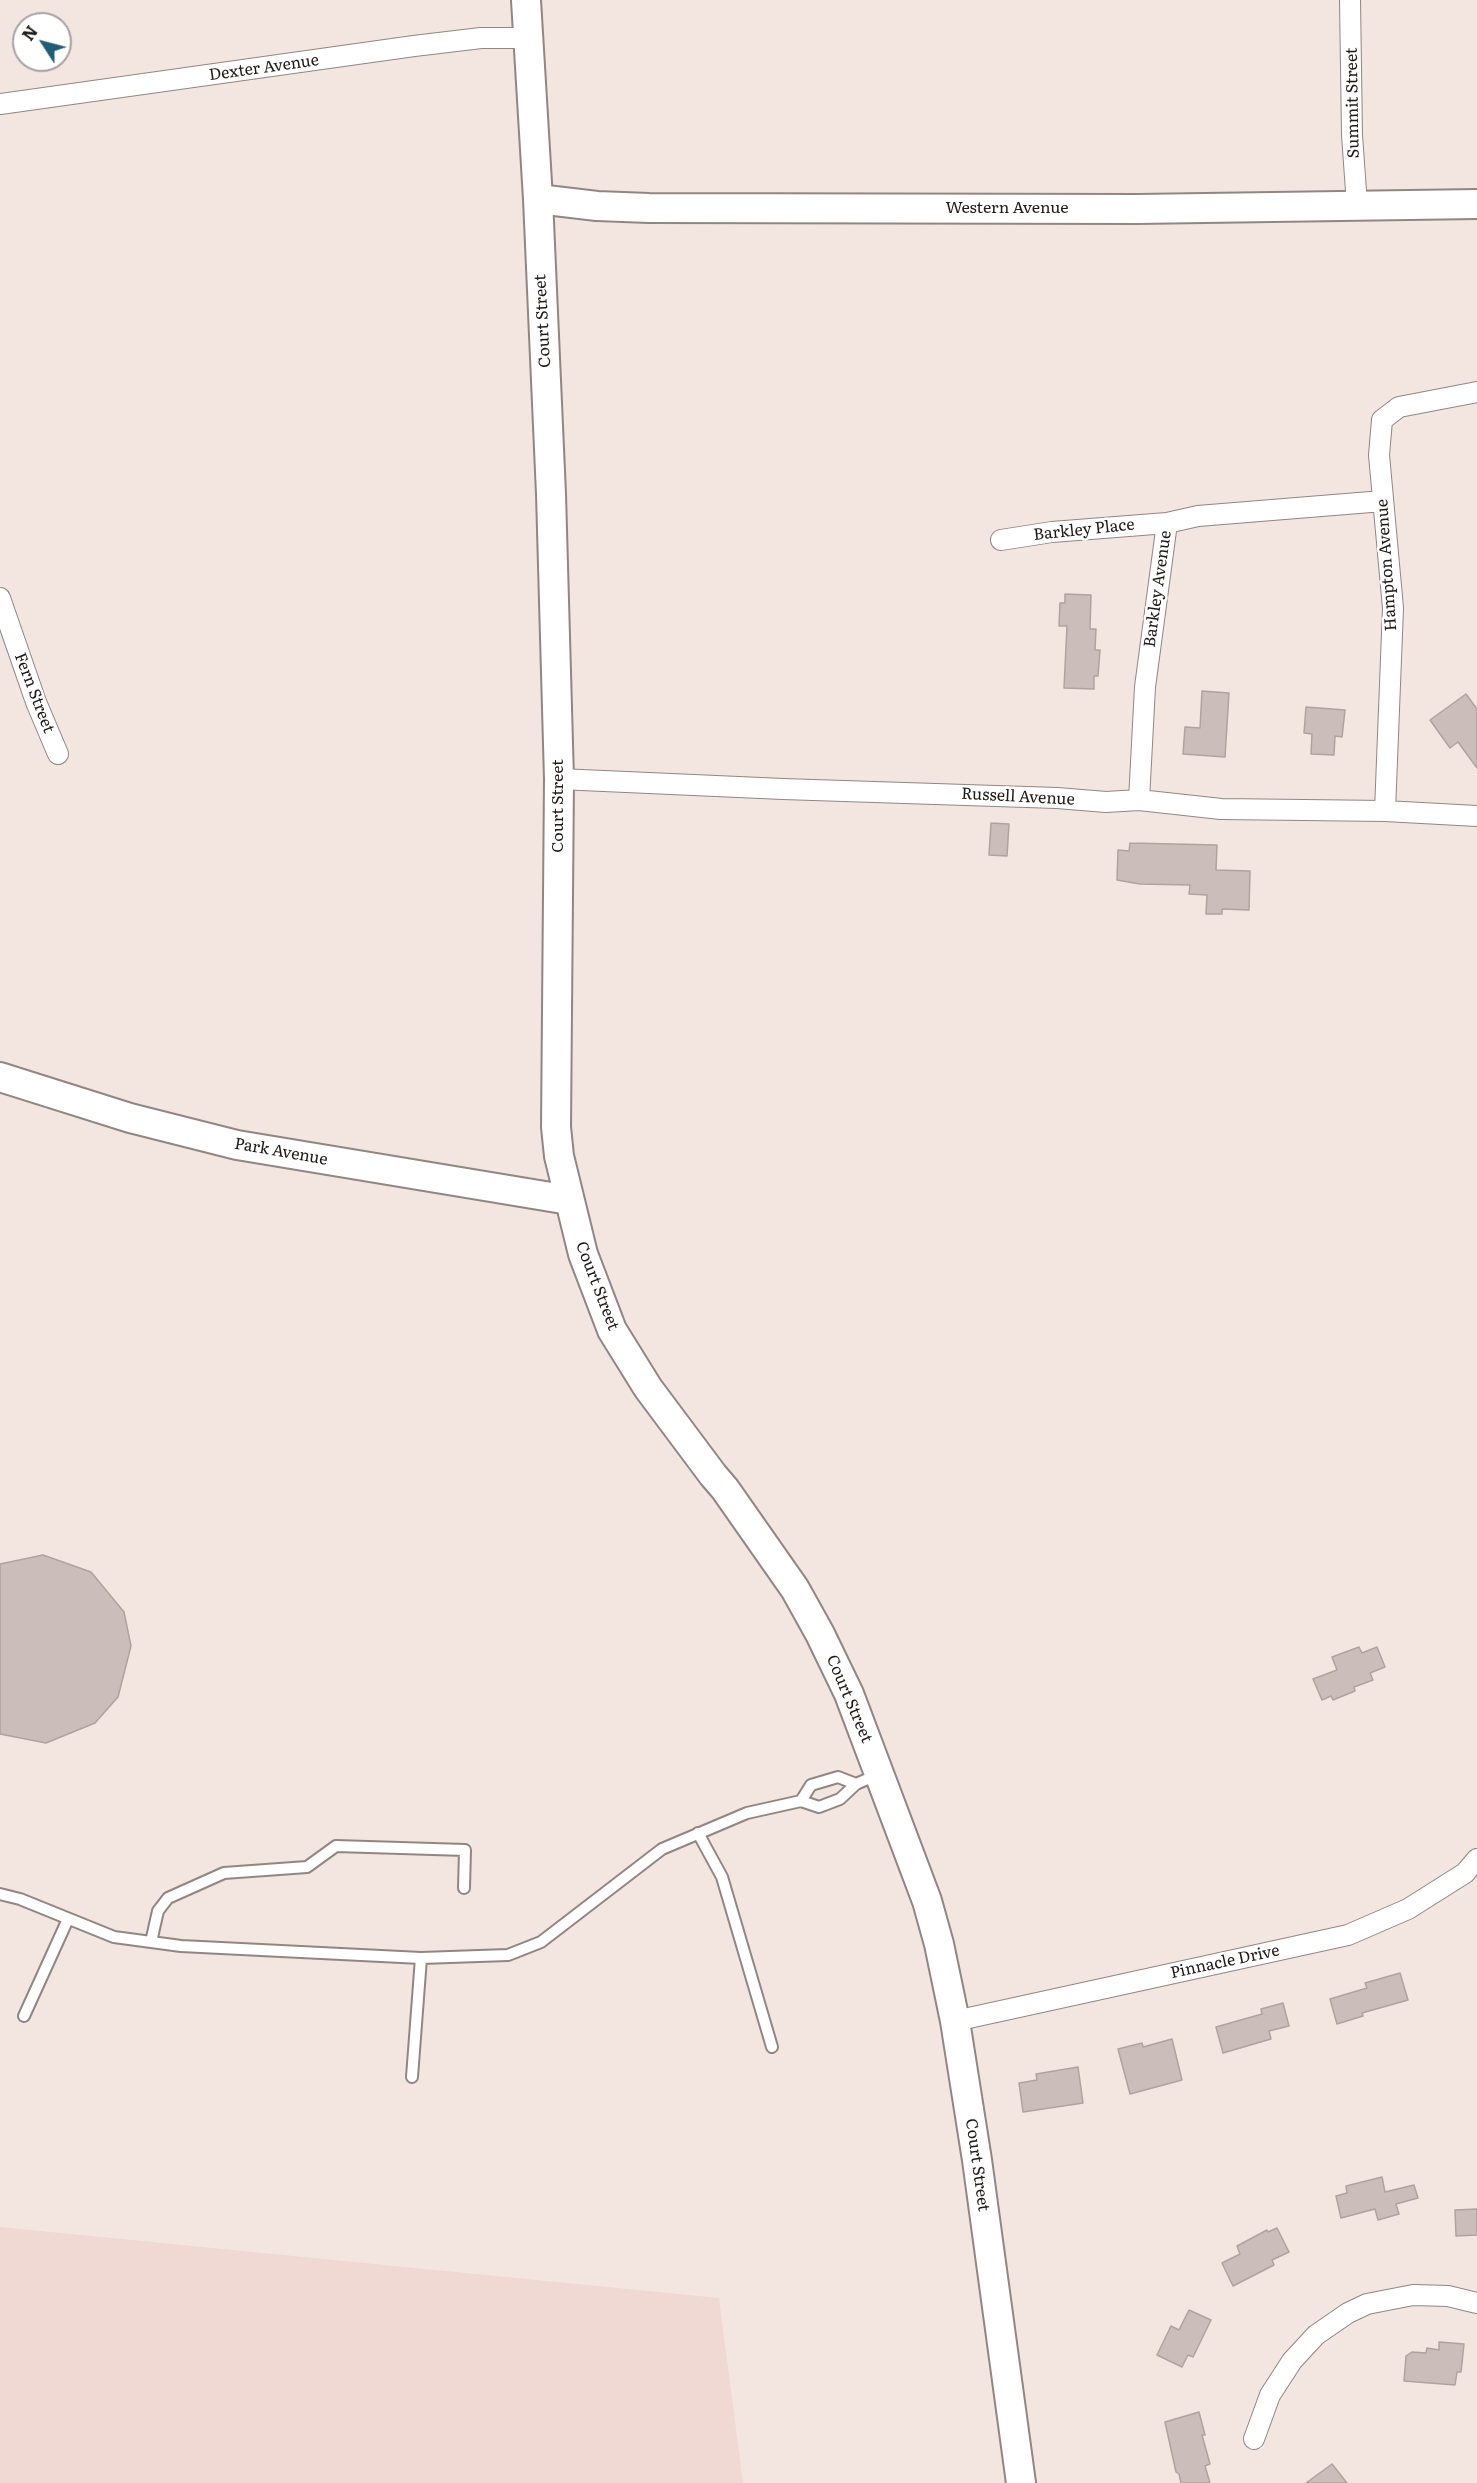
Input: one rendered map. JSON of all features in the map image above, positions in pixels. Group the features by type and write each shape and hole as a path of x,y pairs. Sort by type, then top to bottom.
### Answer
{"main road":[{"name":"Court Street","path":"526,0 538,199 551,494 559,779 556,1127 559,1156 583,1254 612,1330 648,1388 725,1489 795,1589 849,1694 868,1779 927,1901 939,1944 955,2021 977,2160 1021,2483"},
{"name":"Western Avenue","path":"538,199 597,206 649,208 1137,209 1477,204"},
{"name":"Park Avenue","path":"0,1077 130,1118 237,1145 568,1200"}],"street":[{"name":"Summit Street","path":"1350,0 1352,135 1357,205"},
{"name":"Dexter Avenue","path":"0,104 414,46 481,38 528,38"},
{"name":"Hampton Avenue","path":"1385,811 1393,609 1379,455 1382,420 1399,407 1477,392"},
{"name":"Barkley Avenue","path":"1139,800 1145,687 1167,523 1198,516 1383,501"},
{"name":"Barkley Place","path":"1002,540 1052,532 1167,523"},
{"name":"Fern Street","path":"0,598 36,702 58,754"},
{"name":"Russell Avenue","path":"559,779 1106,802 1139,800 1221,809 1385,811 1477,816"},
{"name":"Pinnacle Drive","path":"955,2021 1348,1935 1408,1909 1465,1873 1477,1859"},
{"path":"1254,2439 1270,2395 1292,2361 1316,2335 1348,2313 1367,2304 1413,2295 1448,2296 1477,2303"}],"lane":[{"path":"801,1801 812,1785 838,1777 868,1779"},
{"path":"0,1894 20,1899 114,1937 181,1946 421,1958 508,1955 541,1942 662,1849 747,1813 801,1801 819,1807 840,1799 868,1779"},
{"path":"698,1833 722,1877 772,2047"},
{"path":"151,1942 158,1911 168,1898 224,1874 307,1867 336,1846 465,1850 464,1888"},
{"path":"24,2016 68,1919"},
{"path":"412,2077 421,1958"}],"shaded area":[{"path":"0,2227 719,2298 743,2483 0,2483"}],"building":[{"path":"1065,594 1091,595 1090,629 1096,629 1095,650 1100,650 1098,676 1094,676 1094,689 1064,688 1067,626 1059,626 1060,603 1065,603"},
{"path":"1202,691 1229,693 1225,757 1183,754 1185,727 1200,728"},
{"path":"1466,694 1477,709 1477,768 1458,742 1450,748 1430,720"},
{"path":"1306,707 1345,710 1342,737 1335,736 1334,755 1311,754 1312,734 1304,733"},
{"path":"991,823 1009,824 1007,856 989,855"},
{"path":"1130,843 1217,845 1216,870 1250,871 1249,910 1222,909 1222,914 1206,914 1207,895 1189,894 1190,885 1140,884 1117,880 1118,850 1129,851"},
{"path":"43,1555 91,1572 124,1612 131,1646 118,1697 95,1723 46,1743 0,1734 0,1564"},
{"path":"1359,1647 1362,1653 1377,1647 1385,1667 1370,1673 1373,1680 1354,1687 1355,1691 1333,1700 1331,1696 1322,1700 1313,1679 1337,1670 1332,1657"},
{"path":"1400,1973 1408,2000 1362,2013 1363,2016 1337,2024 1330,1999 1367,1988 1365,1983"},
{"path":"1283,2003 1289,2026 1269,2031 1271,2039 1223,2053 1216,2027 1262,2014 1261,2009"},
{"path":"1172,2039 1182,2080 1130,2094 1118,2049 1142,2043 1143,2047"},
{"path":"1078,2067 1083,2103 1023,2112 1019,2083 1037,2080 1036,2074"},
{"path":"1382,2177 1385,2192 1414,2185 1418,2198 1396,2204 1399,2214 1378,2220 1375,2209 1341,2218 1336,2196 1347,2193 1346,2186"},
{"path":"1477,2209 1477,2235 1456,2236 1455,2210"},
{"path":"1277,2228 1289,2252 1272,2260 1274,2265 1233,2286 1222,2263 1240,2254 1237,2246 1267,2230 1268,2232"},
{"path":"1189,2310 1211,2320 1193,2357 1188,2355 1182,2367 1157,2355 1171,2326 1179,2330"},
{"path":"1439,2342 1464,2344 1461,2372 1457,2372 1455,2385 1404,2381 1406,2356 1412,2352 1426,2353 1427,2348 1439,2350"},
{"path":"1199,2412 1205,2435 1202,2435 1210,2464 1205,2466 1210,2483 1181,2483 1179,2474 1176,2472 1165,2422"},
{"path":"1332,2464 1347,2483 1306,2483"}]}
